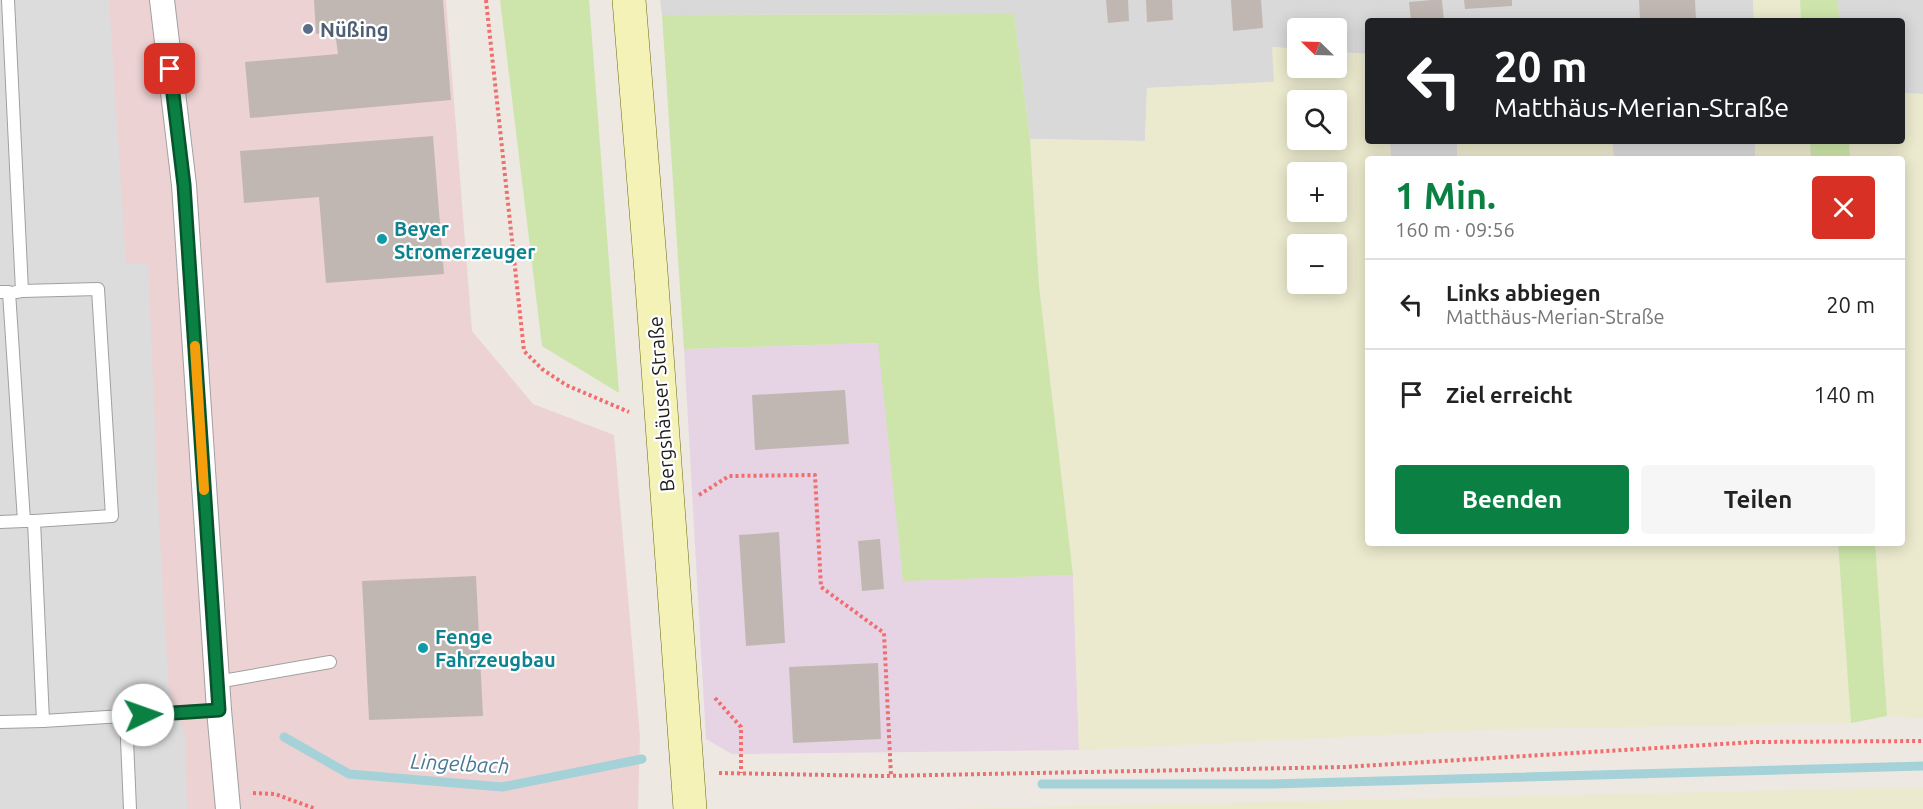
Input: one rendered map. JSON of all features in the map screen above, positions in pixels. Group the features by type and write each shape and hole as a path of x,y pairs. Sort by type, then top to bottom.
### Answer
{"main road":[{"name":"Bergshäuser Straße","path":"629,0 654,307 690,809"}],"street":[{"path":"162,0 184,185 227,800"}],"lane":[{"path":"8,0 22,291"},
{"path":"0,522 29,521 112,516 98,289 4,292 29,521 43,721"},
{"path":"217,682 330,662"},
{"path":"0,722 219,710"},
{"path":"126,716 130,809"}],"path":[{"path":"486,0 524,351 542,369 566,385 636,415"},
{"path":"696,497 729,476 816,475 821,587 884,633 891,776"},
{"path":"708,690 741,727 741,773"},
{"path":"688,773 891,776 1344,767 1755,742 1923,741"},
{"path":"227,800 275,794 316,809"}],"shaded area":[{"path":"0,0 446,0 472,331 533,404 614,435 640,736 638,809 0,809"},
{"path":"0,0 109,0 126,264 148,264 169,693 185,734 187,809 0,809"},
{"path":"660,0 1753,0 1754,18 1365,18 1365,54 1347,53 1347,18 1287,18 1287,48 1273,47 1275,82 1147,88 1145,141 1030,139 1014,14 662,15"},
{"path":"1838,0 1923,0 1923,94 1905,93 1905,18 1839,18"},
{"path":"1390,144 1457,144 1457,156 1391,156"},
{"path":"1612,144 1755,144 1755,156 1614,156"},
{"path":"879,343 903,580 1073,575 1079,750 732,754 706,739 684,349"}],"green space":[{"path":"500,0 589,0 619,393 542,346"},
{"path":"1753,0 1800,0 1801,18 1754,18"},
{"path":"1800,0 1838,0 1839,18 1801,18"},
{"path":"1014,14 1030,139 1039,286 1073,575 903,581 878,343 684,349 662,15"},
{"path":"1272,47 1287,48 1287,78 1347,78 1347,53 1365,54 1365,144 1390,144 1391,156 1365,156 1365,546 1838,546 1851,723 1506,729 1079,750 1073,575 1039,286 1030,139 1145,141 1147,88 1274,82"},
{"path":"1905,93 1923,94 1923,718 1887,716 1875,546 1905,546 1905,156 1850,156 1849,144 1905,144"},
{"path":"1457,144 1612,144 1614,156 1457,156"},
{"path":"1755,144 1810,144 1811,156 1755,156"},
{"path":"1810,144 1849,144 1850,156 1811,156"},
{"path":"1838,546 1875,546 1887,716 1851,723"},
{"path":"1923,787 1923,809 950,809 1541,796"}],"building":[{"path":"314,0 443,0 451,100 250,118 245,62 338,54 335,32 316,34"},
{"path":"1106,0 1128,0 1129,21 1108,23"},
{"path":"1146,0 1172,0 1173,20 1147,22"},
{"path":"1231,0 1261,0 1263,28 1233,31"},
{"path":"1442,0 1444,18 1411,18 1409,2"},
{"path":"1464,0 1512,0 1512,6 1465,9"},
{"path":"1639,0 1695,0 1696,18 1640,18"},
{"name":"Beyer Stromerzeuger","path":"433,136 444,274 326,283 319,197 244,203 240,151"},
{"path":"845,390 849,444 755,450 752,395"},
{"path":"779,532 785,643 746,646 739,535"},
{"path":"880,539 884,589 862,591 858,541"},
{"name":"Fenge Fahrzeugbau","path":"476,576 483,716 369,720 362,581"},
{"path":"878,663 881,739 793,743 789,667"}],"waterway":[{"name":"Lingelbach","path":"284,737 349,774 502,787 642,759"},
{"path":"1042,784 1272,784 1923,766"}],"slow traffic":[{"path":"195,346 204,490"}],"place":[{"name":"Nüßing","path":"308,29"},
{"name":"Beyer Stromerzeuger","path":"382,239"},
{"name":"Fenge Fahrzeugbau","path":"423,648"}],"route":[{"path":"143,715 219,710 184,185 170,69"}]}
